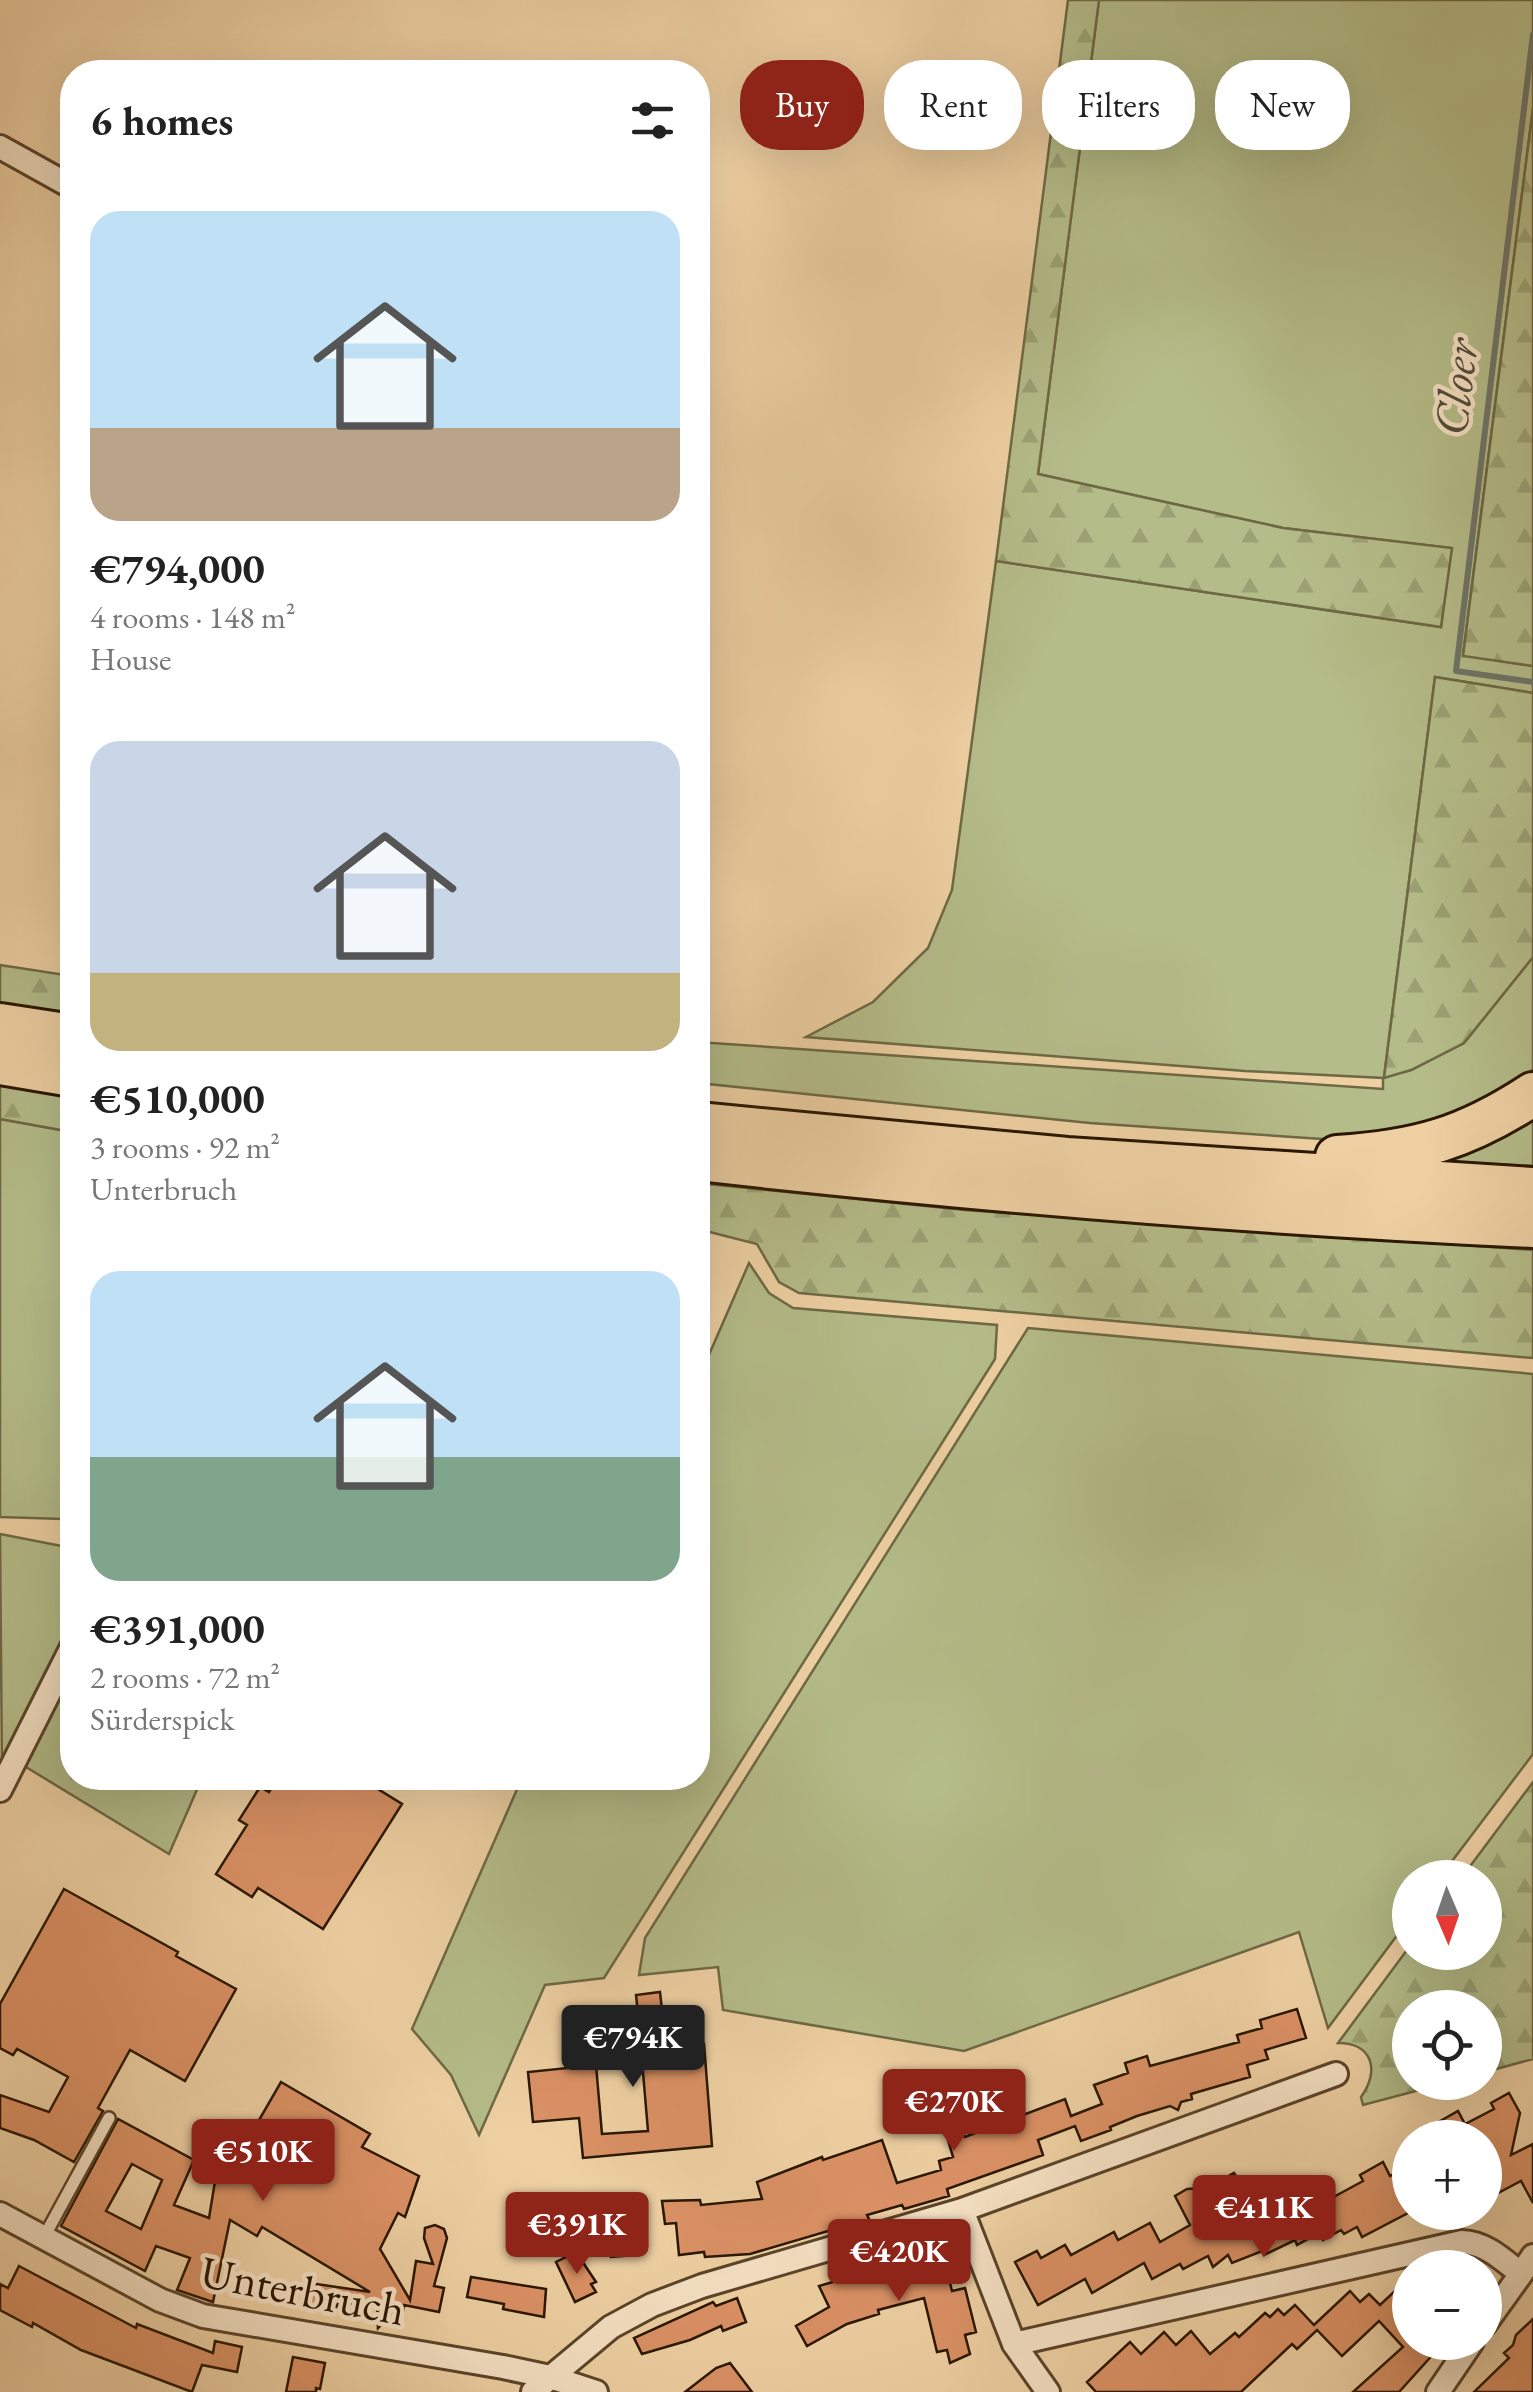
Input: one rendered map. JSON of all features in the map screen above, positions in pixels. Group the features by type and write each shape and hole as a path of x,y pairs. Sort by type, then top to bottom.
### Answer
{"highway":[{"path":"0,1025 60,1034"},
{"path":"0,1064 60,1073"},
{"path":"1247,1172 1318,1158 1383,1154 1442,1142 1493,1120 1533,1094"},
{"path":"710,1125 1067,1159 1533,1188"},
{"path":"710,1160 1027,1193 1533,1226"}],"street":[{"path":"0,147 60,180"},
{"path":"0,1790 60,1671"},
{"path":"542,2384 611,2327 652,2305 702,2286 962,2210 1336,2074"},
{"path":"962,2210 1014,2344 1048,2392"},
{"name":"Unterbruch","path":"0,2214 160,2300 203,2316 596,2392"},
{"path":"1014,2344 1462,2242 1476,2242 1527,2265 1502,2300"},
{"path":"1438,2392 1460,2360"}],"lane":[{"path":"44,2237 109,2118"}],"green space":[{"path":"1068,0 1099,0 1091,60 1060,60"},
{"path":"1099,0 1533,0 1533,108 1463,655 1533,666 1533,693 1435,677 1384,1077 1411,1070 1464,1043 1533,957 1533,1069 1524,1078 1439,1124 1368,1138 1322,1139 1090,1123 710,1084 710,1043 1383,1089 1383,1078 806,1037 873,1002 928,948 952,890 996,561 1441,627 1451,548 1283,528 1038,474 1080,150 1195,150 1195,60 1091,60"},
{"path":"1533,108 1533,666 1463,656"},
{"path":"1049,150 1080,150 1038,474 1283,528 1452,548 1441,627 996,561"},
{"path":"1435,677 1533,693 1533,957 1464,1043 1411,1070 1384,1078"},
{"path":"0,965 60,974 60,1130 0,1119"},
{"path":"1533,1104 1533,1166 1417,1160"},
{"path":"0,1119 60,1130 60,1519 0,1517"},
{"path":"710,1184 965,1210 1533,1250 1533,1358 799,1293 779,1282 757,1244 710,1232"},
{"path":"749,1263 769,1293 793,1308 997,1325 995,1359 604,1978 545,1985 479,2135 451,2075 412,2029 517,1790 710,1790 710,1352"},
{"path":"1028,1328 1533,1374 1533,1754 1453,1860 1392,1860 1392,1942 1328,2028 1299,1932 964,2051 723,2010 718,1967 639,1975 645,1938"},
{"path":"0,1534 60,1546 60,1657 2,1771"},
{"path":"60,1687 60,1788 21,1764"},
{"path":"1533,1782 1533,2059 1502,2067 1502,1990 1392,1990 1392,2097 1363,2105 1361,2097 1370,2078 1370,2060 1359,2048 1338,2043 1392,1970 1502,1970 1502,1860 1475,1860"},
{"path":"64,1790 197,1790 169,1854"}],"building":[{"path":"258,1790 379,1790 402,1804 323,1929 258,1888 252,1897 216,1874 247,1825 239,1820"},
{"path":"64,1889 236,1989 185,2081 130,2050 98,2108 103,2111 74,2162 34,2140 0,2128 0,2095 49,2112 68,2077 17,2049 13,2055 0,2048 0,2004"},
{"path":"660,1992 666,2047 704,2044 712,2146 583,2158 579,2118 533,2122 528,2072 596,2065 602,2134 648,2131 641,2049 592,2054 589,2027 639,2023 636,1995"},
{"path":"1297,2009 1306,2038 1265,2050 1268,2059 1247,2065 1250,2077 1191,2094 1192,2099 1181,2102 1178,2110 1170,2106 1137,2116 1081,2141 1075,2126 1038,2140 1043,2155 947,2189 949,2196 867,2215 869,2219 750,2254 679,2255 676,2223 665,2224 662,2201 700,2200 701,2205 762,2199 757,2182 882,2140 897,2183 941,2170 939,2161 953,2157 948,2140 1065,2099 1071,2116 1102,2104 1094,2085 1128,2073 1125,2063 1147,2056 1150,2066 1239,2042 1237,2035 1262,2028 1260,2020"},
{"path":"281,2082 370,2134 362,2147 419,2176 405,2217 398,2213 380,2249 410,2300 416,2261 433,2264 424,2238 425,2228 435,2225 444,2229 447,2238 434,2286 444,2288 439,2312 404,2305 403,2312 397,2309 378,2328 377,2303 338,2304 332,2315 306,2303 317,2284 370,2292 262,2227 257,2236 230,2220 213,2302 177,2290 190,2258 156,2246 145,2271 61,2226 118,2119 194,2160 174,2205 209,2218 222,2139 228,2128 248,2139","holes":["132,2164 162,2180 141,2229 106,2211"]},
{"path":"1509,2093 1520,2113 1511,2155 1533,2144 1533,2203 1521,2181 1502,2191 1502,2120 1473,2120 1494,2109 1491,2103"},
{"path":"1458,2111 1463,2120 1442,2120"},
{"path":"1383,2162 1392,2175 1392,2221 1362,2237 1357,2227 1323,2240 1319,2233 1297,2245 1295,2240 1264,2255 1262,2251 1232,2263 1228,2255 1213,2267 1208,2256 1183,2269 1180,2264 1152,2279 1144,2263 1092,2293 1085,2279 1038,2305 1015,2262 1037,2251 1041,2258 1065,2245 1071,2255 1114,2232 1118,2240 1150,2223 1160,2242 1190,2225 1175,2196 1187,2189 1207,2188 1234,2173 1254,2205 1272,2195 1277,2204 1297,2193 1305,2207 1325,2196 1328,2200 1363,2181 1360,2175"},
{"path":"631,2225 634,2255 611,2257 608,2228"},
{"path":"941,2246 952,2291 965,2288 976,2332 965,2335 970,2354 950,2363 947,2350 937,2352 924,2298 878,2310 879,2314 847,2324 807,2346 796,2326 829,2307 819,2286 877,2269 881,2282 921,2272 916,2252"},
{"path":"576,2252 596,2282 591,2284 596,2292 575,2302 556,2262"},
{"path":"19,2266 136,2328 137,2324 213,2353 215,2341 242,2347 237,2372 202,2365 192,2392 81,2350 33,2323 32,2327 0,2310 0,2284 8,2288"},
{"path":"471,2277 546,2289 544,2317 467,2297"},
{"path":"1350,2291 1360,2302 1369,2294 1380,2305 1392,2294 1392,2335 1379,2321 1342,2356 1317,2330 1297,2349 1292,2344 1241,2392 1096,2392 1087,2382 1130,2342 1141,2354 1164,2332 1176,2345 1191,2331 1210,2354 1235,2333 1239,2337 1265,2313 1270,2317 1278,2309 1284,2315 1295,2305 1314,2325"},
{"path":"737,2298 746,2322 723,2331 721,2326 642,2354 634,2338 713,2302 716,2306"},
{"path":"1533,2319 1533,2392 1474,2392 1509,2358 1504,2353"},
{"path":"293,2357 325,2363 316,2392 286,2392"},
{"path":"1392,2357 1392,2360 1428,2360 1399,2392 1353,2392"},
{"path":"730,2363 752,2392 685,2392 716,2368"}],"waterway":[{"name":"Cloer","path":"1533,34 1456,671 1533,682"}]}
